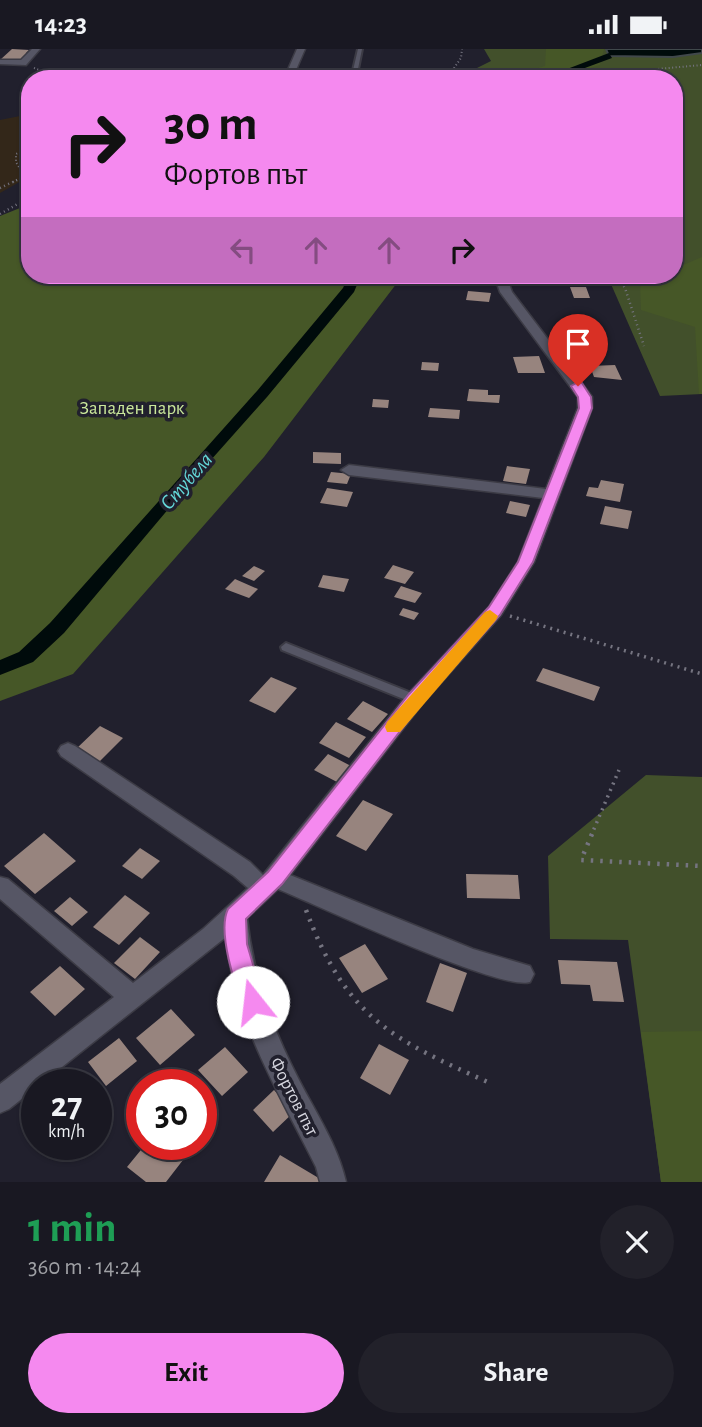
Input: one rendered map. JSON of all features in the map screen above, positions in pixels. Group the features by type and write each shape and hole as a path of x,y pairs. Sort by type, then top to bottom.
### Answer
{"street":[{"path":"0,62 23,63 36,49"},
{"path":"292,70 301,49"},
{"path":"0,1100 235,915 269,883 415,699 495,611 526,562 586,408 585,397 506,292 503,284"},
{"path":"349,470 552,494"},
{"path":"68,751 242,869 269,883 298,885 471,959 522,974"},
{"path":"0,886 131,996"},
{"name":"Фортов път","path":"235,915 236,944 253,1002 271,1047 329,1164 333,1182"}],"lane":[{"path":"355,70 360,49"},
{"path":"286,647 415,699"}],"path":[{"path":"453,70 461,58 462,49"},
{"path":"23,63 40,70"},
{"path":"646,70 702,65"},
{"path":"21,152 16,155 16,162 21,170"},
{"path":"0,188 21,178"},
{"path":"0,214 21,202"},
{"path":"622,284 644,346"},
{"path":"495,611 702,674"},
{"path":"619,770 581,860 702,866"},
{"path":"298,885 321,945 339,978 360,1007 384,1030 490,1083"}],"shaded area":[{"path":"606,49 702,49 702,53 673,57 609,56"},
{"path":"21,116 21,181 0,193 0,120"}],"green space":[{"path":"484,49 702,49 702,394 660,396 611,284 683,284 683,70 473,70 491,61"},
{"path":"546,49 604,49 600,65 583,70 531,70 545,66"},
{"name":"Западен парк","path":"21,208 21,284 396,284 264,457 73,674 0,701 0,216"},
{"path":"702,257 702,394 699,394 695,327 641,310 640,284 683,284 683,265"},
{"path":"646,775 702,777 702,1182 661,1182 628,940 550,939 548,856"},
{"path":"702,1031 702,1182 661,1182 641,1032"}],"building":[{"path":"12,49 29,50 26,53 29,53 22,60 0,60"},
{"path":"570,287 586,287 590,298 574,298"},
{"path":"468,291 491,293 489,302 466,300"},
{"path":"539,356 545,373 518,373 513,357"},
{"path":"422,362 439,363 438,371 421,370"},
{"path":"615,365 622,380 594,377 590,366"},
{"path":"469,389 488,390 488,395 500,395 499,403 467,401"},
{"path":"373,399 389,400 388,408 372,407"},
{"path":"430,408 460,410 459,419 428,417"},
{"path":"313,452 341,453 341,464 313,463"},
{"path":"507,466 530,469 526,484 503,481"},
{"path":"331,472 351,474 347,484 327,482"},
{"path":"601,480 624,484 620,502 586,496 589,487 598,488"},
{"path":"327,488 353,492 347,507 320,503"},
{"path":"510,501 530,505 526,517 506,513"},
{"path":"605,506 632,511 628,529 600,524"},
{"path":"393,565 414,572 405,584 384,578"},
{"path":"254,566 265,571 254,581 242,576"},
{"path":"323,575 349,579 344,592 318,587"},
{"path":"235,579 258,589 249,598 225,589"},
{"path":"401,586 422,593 415,603 394,597"},
{"path":"403,608 419,613 414,620 399,615"},
{"path":"543,668 600,687 594,701 536,681"},
{"path":"271,677 297,688 275,713 249,701"},
{"path":"363,701 388,714 372,732 347,719"},
{"path":"336,722 366,737 349,758 319,743"},
{"path":"100,726 123,738 99,762 76,749"},
{"path":"328,754 351,766 337,782 314,770"},
{"path":"363,800 393,814 366,851 336,836"},
{"path":"44,833 76,861 35,894 4,866"},
{"path":"140,848 160,861 142,879 122,866"},
{"path":"466,874 518,875 520,899 467,898"},
{"path":"125,895 150,913 119,945 93,927"},
{"path":"70,897 88,912 72,926 54,911"},
{"path":"140,937 160,952 135,979 114,963"},
{"path":"365,944 388,979 362,993 339,958"},
{"path":"558,960 617,962 624,1002 593,1001 590,985 561,984"},
{"path":"440,963 467,973 453,1012 426,1002"},
{"path":"60,966 85,989 55,1016 30,992"},
{"path":"171,1009 195,1035 160,1065 136,1038"},
{"path":"119,1038 137,1061 112,1081 112,1069 93,1069 88,1062"},
{"path":"379,1044 409,1060 390,1095 360,1078"},
{"path":"225,1047 248,1072 222,1096 217,1091 217,1069 199,1069"},
{"path":"274,1090 294,1112 273,1132 253,1110"},
{"path":"280,1155 322,1180 264,1182"},
{"path":"133,1160 183,1160 166,1182 146,1182 127,1167"}],"waterway":[{"name":"Стубела","path":"571,70 609,56"},
{"name":"Стубела","path":"0,668 26,657 57,628 180,484 262,394 351,284"}],"slow traffic":[{"path":"393,727 490,616"}],"route":[{"path":"253,1002 236,944 235,915 275,878 415,699 495,611 526,562 586,408 585,397 578,386"}]}
